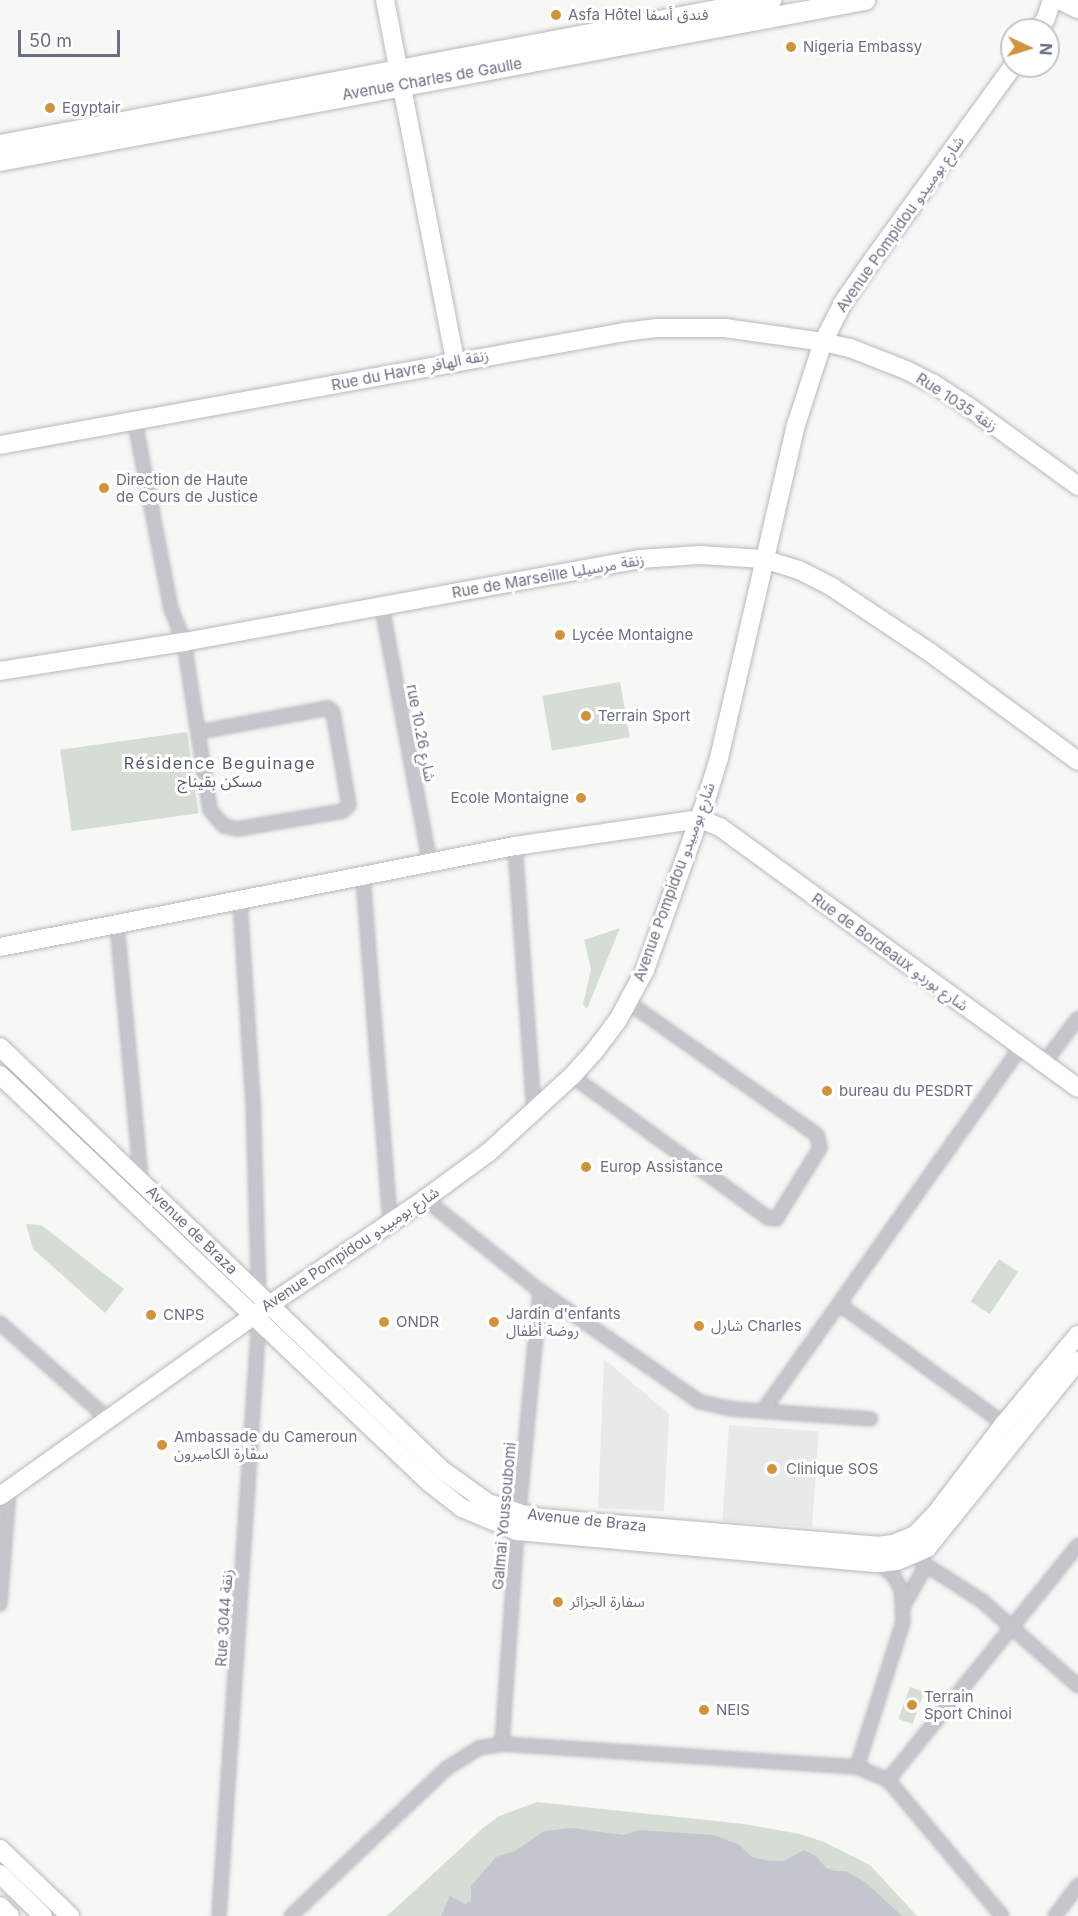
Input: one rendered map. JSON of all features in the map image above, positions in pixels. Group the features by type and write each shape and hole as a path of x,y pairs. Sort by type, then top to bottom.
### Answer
{"main road":[{"path":"385,0 455,361"},
{"name":"Avenue Charles de Gaulle","path":"0,161 771,0"},
{"name":"Avenue Charles de Gaulle","path":"0,145 833,3 865,0"},
{"path":"1044,18 1052,0"},
{"path":"1051,18 1072,5"},
{"name":"Avenue Pompidou شارع بومبيدو","path":"4,1493 260,1310 425,1199 489,1152 572,1076 593,1053 628,1002 645,970 700,819 719,758 763,559 796,425 823,342 844,301 1004,78"},
{"name":"Rue du Havre زنقة الهافر","path":"0,446 455,361 656,328 725,328 823,342"},
{"name":"Rue 1035 زنقة","path":"823,342 850,348 934,384 1078,486"},
{"name":"Rue de Marseille زنقة مرسيليا","path":"0,671 184,642 639,559 700,555 763,559 799,570 832,587 932,653 1078,760"},
{"path":"0,947 515,846 700,819"},
{"name":"Rue de Bordeaux شارع بوردو","path":"700,819 720,827 1078,1088"},
{"name":"Avenue de Braza","path":"0,1047 141,1181 260,1310 430,1483 462,1508 484,1520 517,1531 878,1563 920,1560 935,1538 1075,1371"},
{"name":"Avenue de Braza","path":"0,1075 260,1310 442,1470 488,1503 518,1513 541,1518 878,1546 900,1542 915,1535 937,1512 1004,1425 1078,1335"},
{"path":"0,1849 70,1916"},
{"path":"0,1874 43,1916"},
{"path":"0,1906 10,1916"}],"street":[{"path":"135,422 171,609 184,642 210,810 224,826 237,829 343,811 349,805 333,712 328,708 199,732"},
{"name":"rue 10.26 شارع","path":"382,607 430,864"},
{"path":"515,846 534,1112"},
{"path":"363,877 390,1221"},
{"name":"Rue 3044 زنقة","path":"219,1916 260,1310 253,1100 240,901"},
{"path":"117,925 141,1181"},
{"path":"572,1076 768,1218 776,1219 820,1148 817,1135 628,1002"},
{"path":"1044,1063 1078,1018"},
{"path":"763,1412 1021,1046"},
{"path":"425,1199 540,1291 700,1402 732,1410 871,1419"},
{"name":"Galmai Youssoubomi","path":"502,1744 518,1513 540,1291"},
{"path":"839,1304 1004,1425"},
{"path":"0,1323 108,1419"},
{"path":"0,1604 4,1493"},
{"path":"900,1542 920,1560 982,1600 1078,1686"},
{"path":"888,1780 1078,1545"},
{"path":"904,1605 920,1560"},
{"path":"857,1767 903,1622 904,1605 901,1589 893,1575 878,1563"},
{"path":"291,1916 447,1767 479,1748 502,1744 857,1767 888,1780 1002,1916"},
{"path":"1055,1916 1078,1885"}],"shaded area":[{"name":"Terrain Sport","path":"620,682 630,737 552,751 542,696"},
{"path":"187,732 198,813 72,831 60,750"},
{"path":"620,928 587,1009 583,1004 591,969 584,940"},
{"path":"26,1224 41,1225 124,1289 105,1313 33,1249"},
{"path":"999,1259 1018,1272 990,1314 970,1301"},
{"path":"604,1359 669,1414 664,1511 598,1508"},
{"name":"Clinique SOS","path":"729,1425 819,1431 812,1527 722,1521"},
{"name":"Terrain Sport Chinoi","path":"910,1687 924,1692 912,1724 898,1719"},
{"path":"537,1802 744,1824 800,1834 824,1842 870,1865 917,1916 387,1916 483,1828 499,1816"},
{"path":"572,1828 624,1835 638,1830 714,1835 738,1844 752,1857 770,1861 784,1861 804,1850 816,1856 826,1868 846,1871 865,1882 902,1916 441,1916 450,1896 465,1904 471,1901 471,1886 496,1857 515,1851 544,1831"}],"place":[{"name":"Asfa Hôtel فندق أسفا","path":"556,15"},
{"name":"Nigeria Embassy","path":"791,47"},
{"name":"Egyptair","path":"50,108"},
{"name":"Direction de Haute de Cours de Justice","path":"104,488"},
{"name":"Lycée Montaigne","path":"560,635"},
{"name":"Terrain Sport","path":"586,716"},
{"name":"Ecole Montaigne","path":"581,798"},
{"name":"bureau du PESDRT","path":"827,1091"},
{"name":"Europ Assistance","path":"586,1167"},
{"name":"CNPS","path":"151,1315"},
{"name":"ONDR","path":"384,1322"},
{"name":"Jardin d'enfants روضة أطفال","path":"494,1322"},
{"name":"شارل Charles","path":"699,1326"},
{"name":"Ambassade du Cameroun سفارة الكاميرون","path":"162,1445"},
{"name":"Clinique SOS","path":"772,1469"},
{"name":"سفارة الجزائر","path":"558,1602"},
{"name":"Terrain Sport Chinoi","path":"912,1705"},
{"name":"NEIS","path":"704,1710"}],"district":[{"name":"Résidence Beguinage مسكن بقيناج","path":"220,772"}]}
